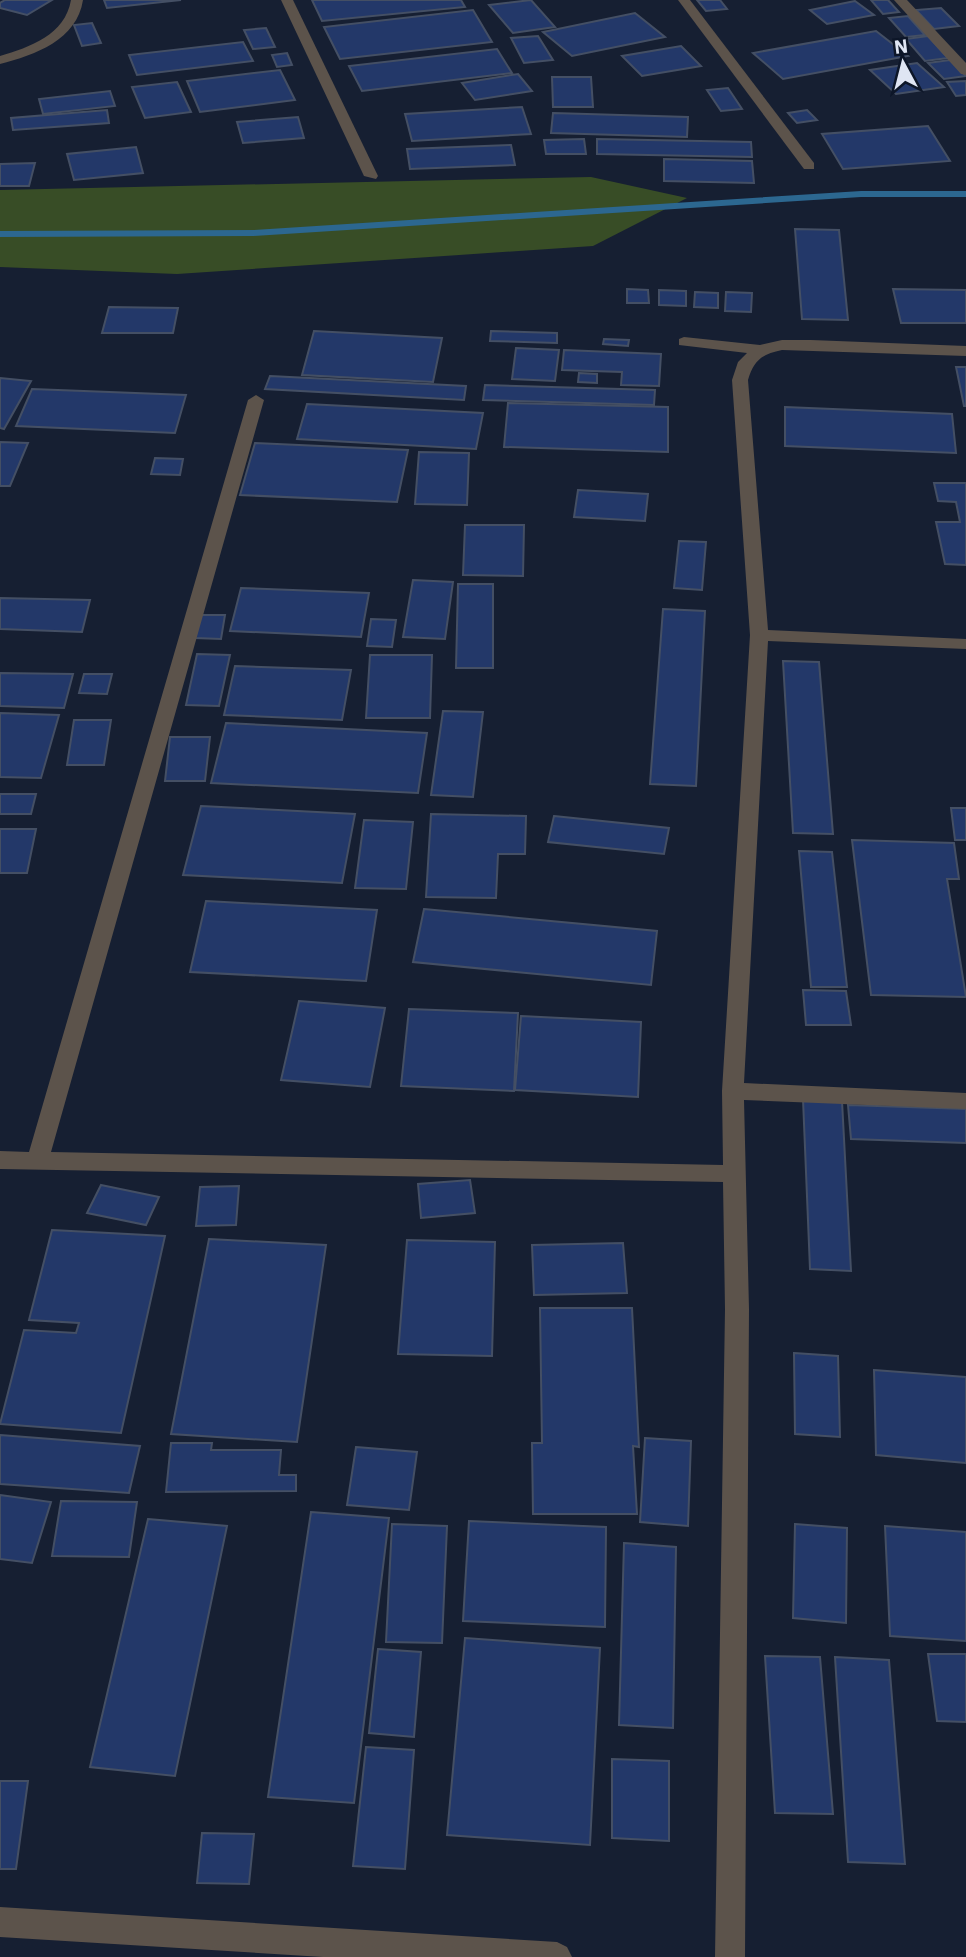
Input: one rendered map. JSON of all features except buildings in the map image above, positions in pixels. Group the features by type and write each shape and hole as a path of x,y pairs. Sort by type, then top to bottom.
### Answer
{"street":[{"path":"0,60 57,36 71,22 77,9 77,0"},
{"path":"287,0 371,176"},
{"path":"684,0 809,166"},
{"path":"900,0 966,71"},
{"path":"684,342 760,350 782,345 811,345 966,351"},
{"path":"730,1957 736,1174 733,1091 759,635 740,380 746,362 760,350"},
{"path":"37,1162 257,400"},
{"path":"759,635 966,644"},
{"path":"733,1091 966,1101"},
{"path":"0,1160 736,1174"},
{"path":"0,1922 557,1957"}],"green space":[{"path":"591,177 687,198 593,246 177,274 0,267 0,190"}],"waterway":[{"path":"0,234 254,233 861,194 966,194"}]}
